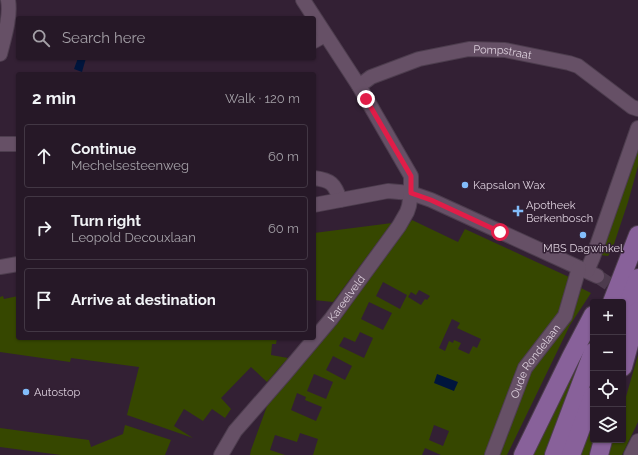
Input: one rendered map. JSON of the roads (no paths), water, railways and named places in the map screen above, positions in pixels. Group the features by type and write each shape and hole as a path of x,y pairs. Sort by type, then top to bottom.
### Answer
{"main road":[{"path":"626,301 638,235"},
{"path":"602,299 608,286 631,275"},
{"path":"522,455 570,357 590,320"},
{"path":"554,455 590,360"},
{"path":"571,455 590,404"},
{"path":"599,455 602,443"}],"street":[{"name":"Kareelveld","path":"303,0 310,16"},
{"path":"0,54 5,34 9,2"},
{"name":"Kareelveld","path":"316,338 331,320 399,226 407,212 411,193 411,176 359,86 320,38"},
{"name":"Pompstraat","path":"359,86 371,77 419,59 469,49 506,50 578,66 638,110"},
{"name":"Oude Rondelaan","path":"492,455 525,368 565,316 587,272 638,128"},
{"path":"0,144 16,144"},
{"path":"316,178 323,179 334,185 340,200"},
{"path":"316,205 388,191 411,193 431,200 587,272"},
{"path":"0,267 16,264"},
{"name":"Kareelveld","path":"221,455 235,431 314,340"},
{"name":"Kareelveld","path":"230,455 235,431"},
{"path":"631,455 638,441"}],"water":[{"path":"77,60 85,60 82,72 74,69"},
{"path":"437,374 458,382 454,391 434,383"}],"tunnel":[{"path":"597,276 624,294"}],"place":[{"name":"Kapsalon Wax","path":"465,185"},
{"name":"Apotheek Berkenbosch","path":"518,211"},
{"name":"MBS Dagwinkel","path":"583,235"},
{"name":"Autostop","path":"26,392"}]}
